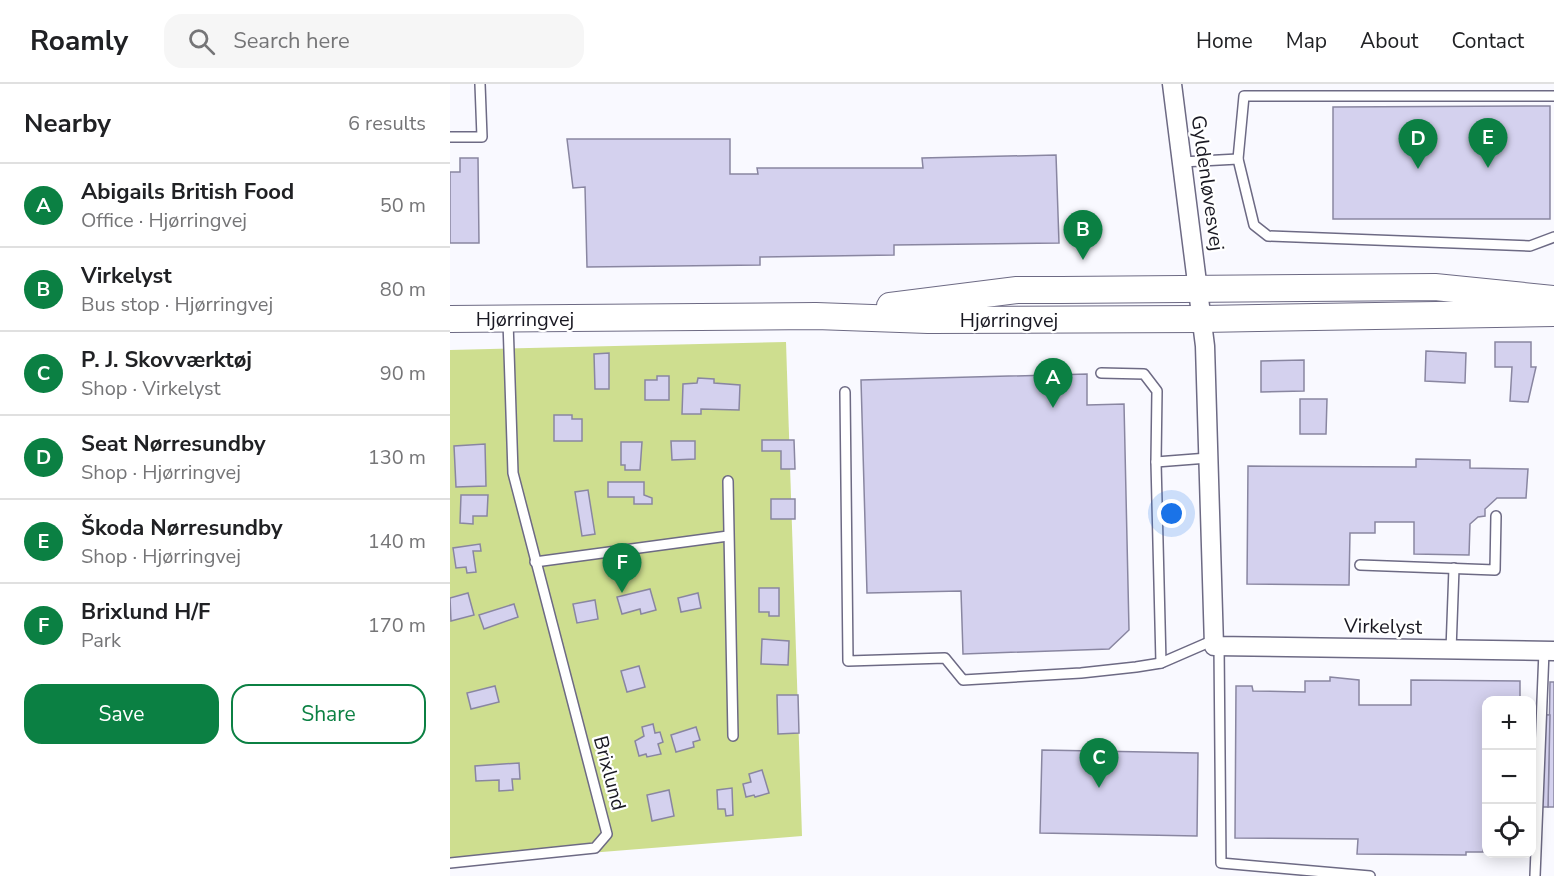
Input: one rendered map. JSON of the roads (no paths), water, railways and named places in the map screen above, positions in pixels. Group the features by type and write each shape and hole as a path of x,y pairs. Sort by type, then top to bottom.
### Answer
{"main road":[{"name":"Hjørringvej","path":"816,316 1017,290 1435,287 1554,299"},
{"name":"Hjørringvej","path":"450,319 816,316 928,320 1202,319 1554,313"}],"street":[{"name":"Gyldenløvesvej","path":"1172,84 1198,288"},
{"path":"1198,288 1205,346 1216,643"},
{"name":"Virkelyst","path":"1216,643 1549,651"}],"lane":[{"path":"450,137 482,137 480,84"},
{"path":"1554,96 1244,96 1238,159 1254,225 1268,236 1530,246 1554,237"},
{"path":"1182,162 1238,159"},
{"name":"Brixlund","path":"450,863 595,848 607,834 513,473 508,319"},
{"path":"1101,373 1144,374 1156,392 1155,462 1161,663"},
{"path":"845,392 848,661 945,658 963,680 1081,674 1161,663 1216,643 1221,863 1370,876"},
{"path":"1155,462 1208,459"},
{"path":"728,481 733,736"},
{"path":"1360,565 1495,570 1497,516"},
{"path":"535,562 729,536"},
{"path":"1451,650 1454,568"},
{"path":"1536,876 1549,651"}],"place":[{"name":"Škoda Nørresundby","path":"1488,168"},
{"name":"Seat Nørresundby","path":"1418,169"},
{"name":"Virkelyst","path":"1083,260"},
{"name":"Abigails British Food","path":"1053,408"},
{"name":"Brixlund H/F","path":"622,593"},
{"name":"P. J. Skovværktøj","path":"1099,788"}]}
